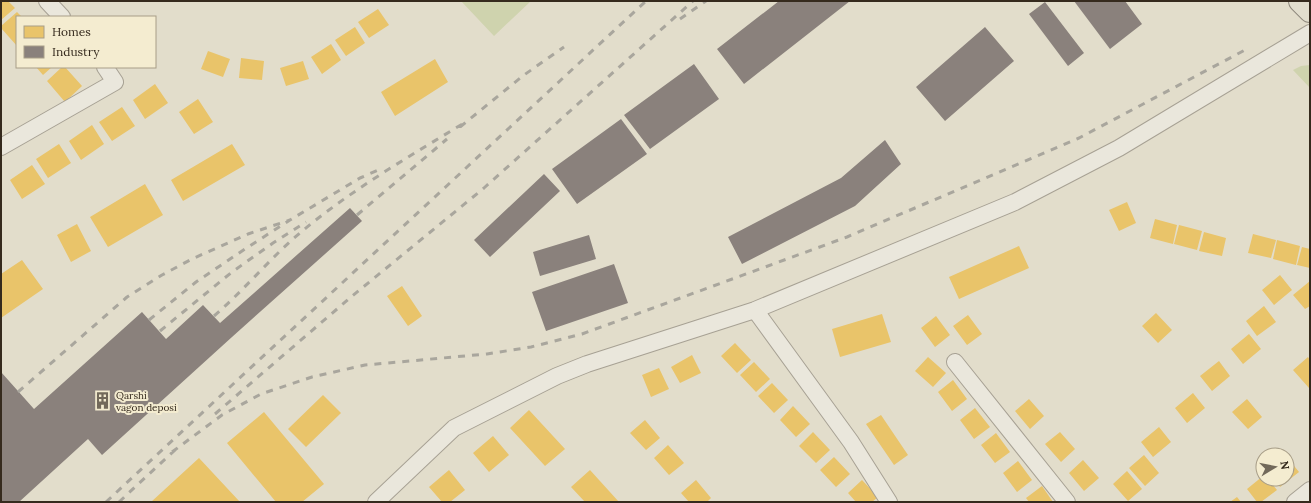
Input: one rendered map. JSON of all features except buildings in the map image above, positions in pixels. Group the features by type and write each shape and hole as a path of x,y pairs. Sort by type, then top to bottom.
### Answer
{"main road":[{"path":"1300,1 1310,11"}],"street":[{"path":"47,1 61,16"},
{"path":"376,502 454,428 557,376 587,364 755,310 1015,202 1119,148 1310,33"},
{"path":"1,147 115,82 106,68"},
{"path":"755,310 851,442 889,502"},
{"path":"955,362 1067,502"},
{"path":"1294,502 1310,490"}],"green space":[{"path":"461,1 531,1 494,36"},
{"path":"1310,65 1310,88 1293,70 1301,66"}],"railway":[{"path":"106,502 646,1"},
{"path":"215,414 351,297 484,188 693,1"},
{"path":"680,19 706,1"},
{"path":"460,127 524,75 564,47"},
{"path":"172,452 222,415 261,394 312,377 365,365 487,354 531,347 582,334 847,237 1079,138 1245,50"},
{"path":"214,316 294,238 334,206 376,177 464,123"},
{"path":"357,215 447,139"},
{"path":"149,320 196,282 245,249 360,178 383,168"},
{"path":"18,392 127,297 162,275 192,259 248,234 290,220"},
{"path":"160,331 232,272 306,222"},
{"path":"119,502 176,449"}],"place":[{"name":"Qarshi vagon deposi","path":"103,401"}]}
